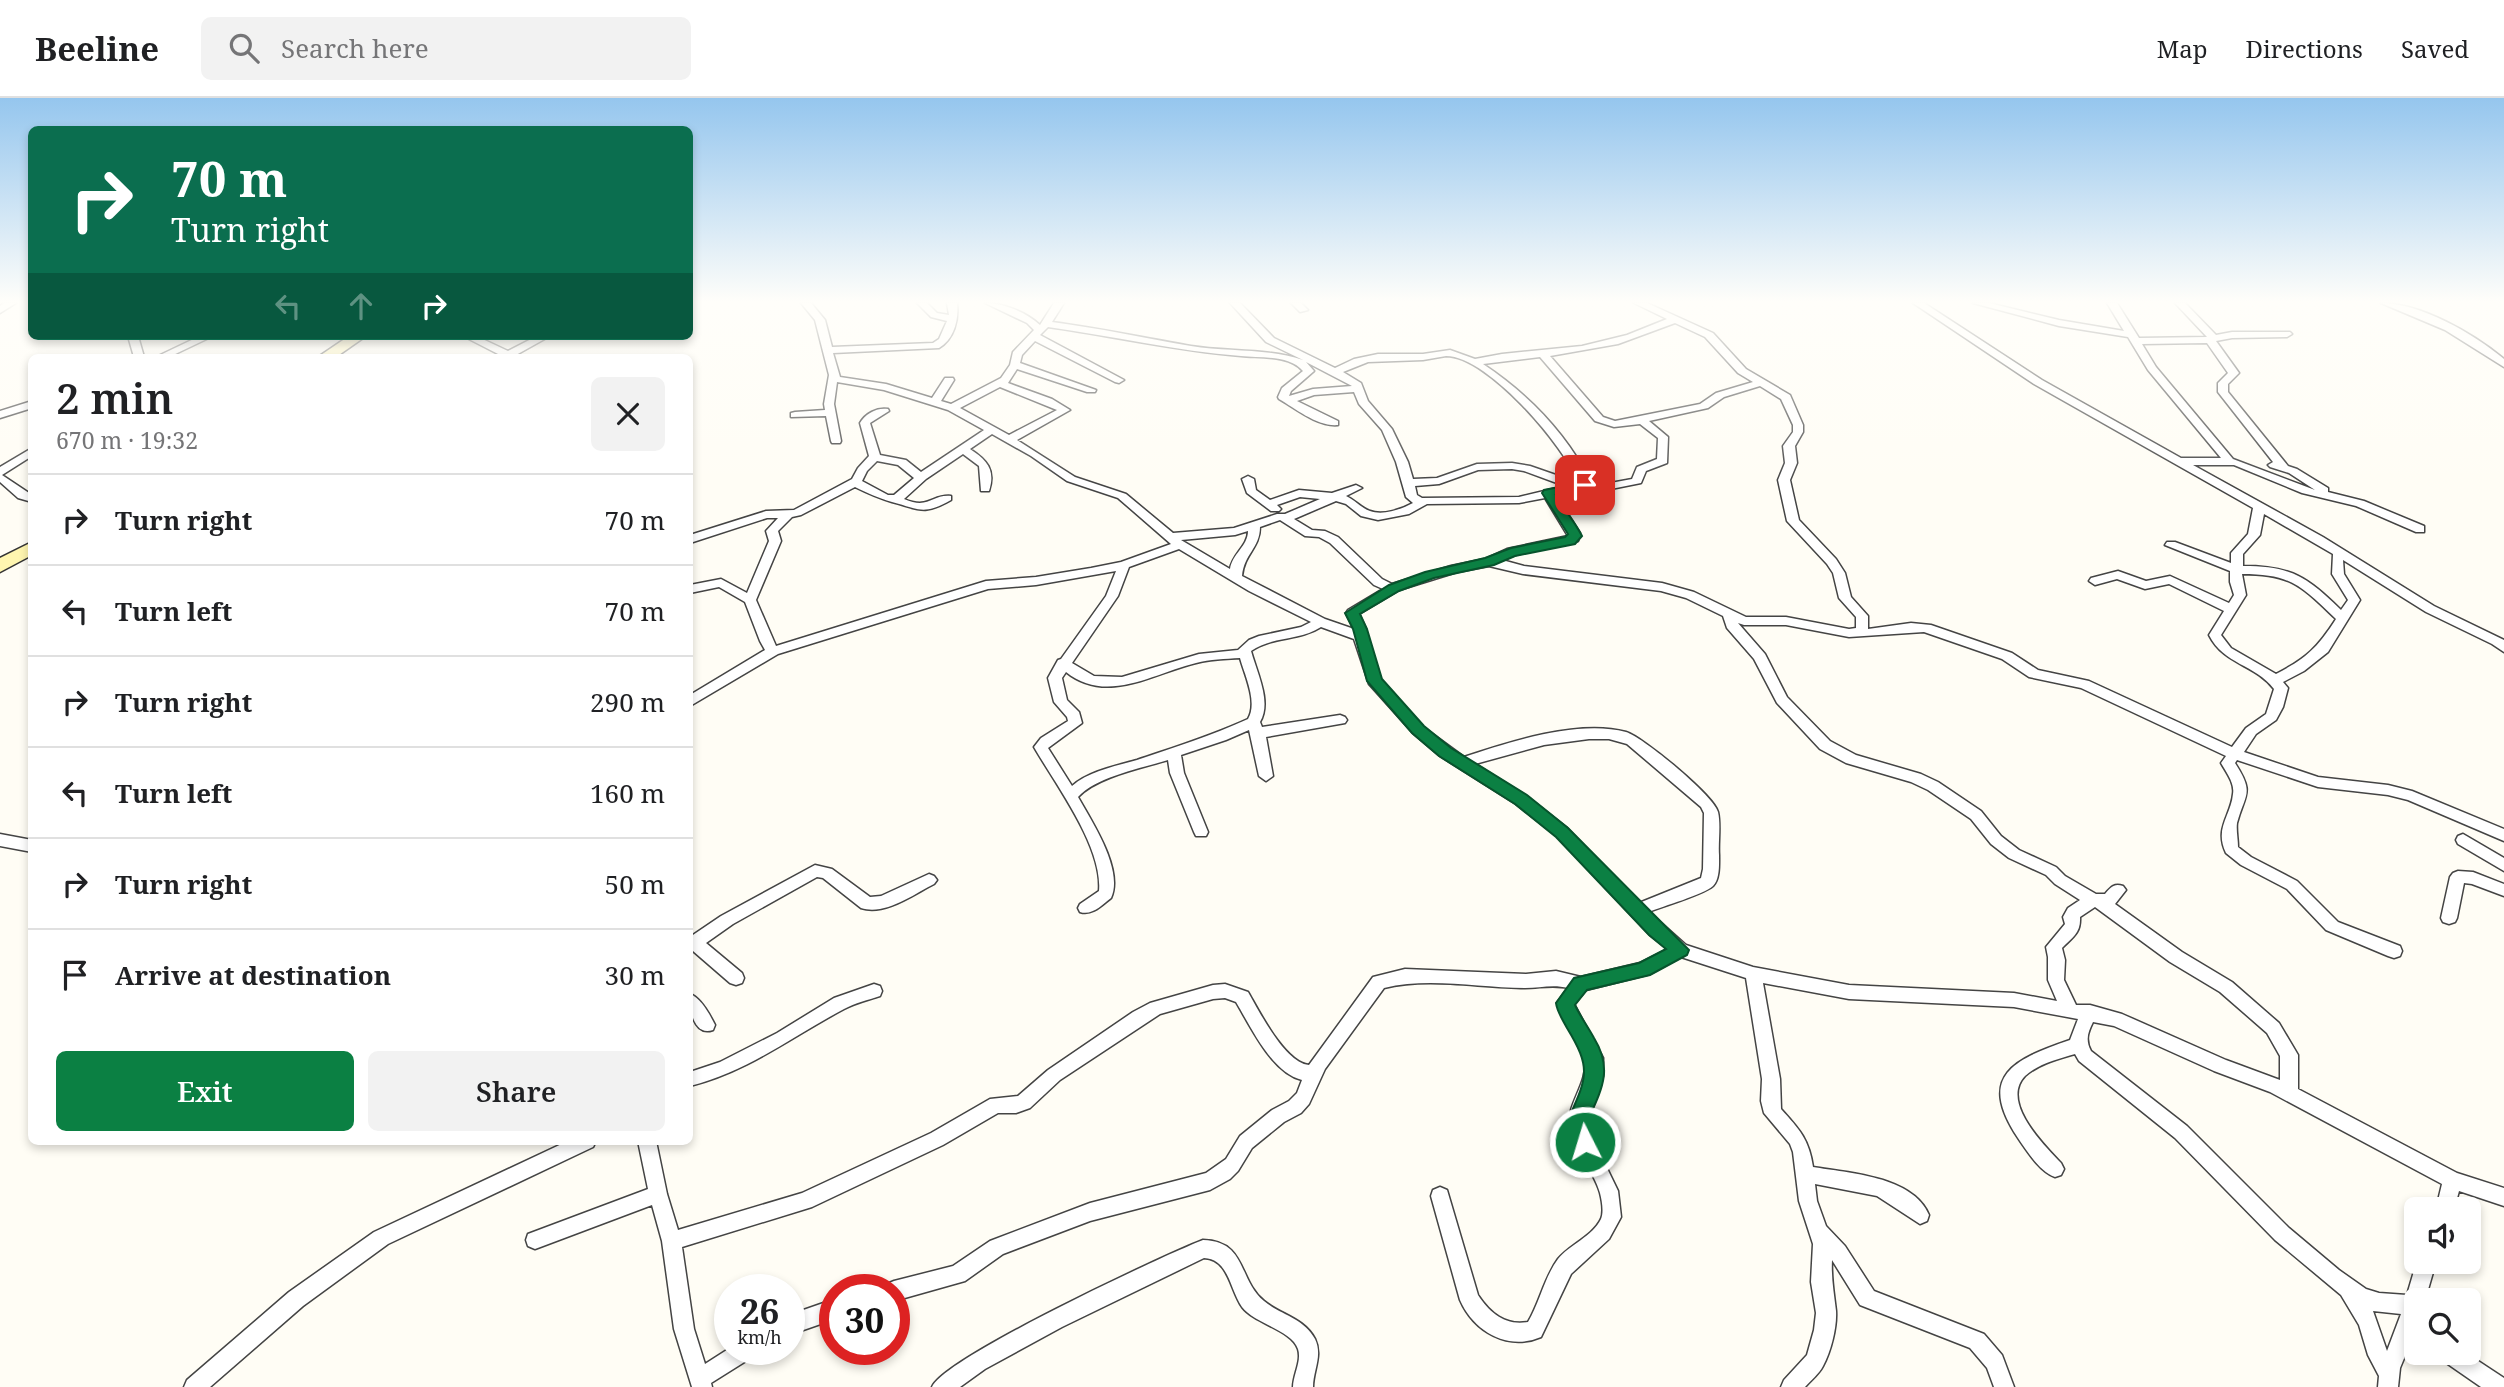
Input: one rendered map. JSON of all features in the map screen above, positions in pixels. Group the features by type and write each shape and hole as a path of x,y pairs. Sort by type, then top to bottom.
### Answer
{"main road":[{"path":"0,566 28,549"}],"street":[{"path":"830,363 830,413 836,440"},
{"path":"1092,363 1119,380"},
{"path":"1298,363 1310,371 1283,393 1283,397 1334,423"},
{"path":"1317,363 1353,382 1363,402 1387,429 1412,497 1420,502"},
{"path":"1335,372 1350,363"},
{"path":"1270,504 1299,492 1334,497 1350,502 1365,514 1378,516 1405,512 1420,502 1519,500 1585,485 1584,479 1541,417 1529,404 1474,363"},
{"path":"1551,363 1599,419 1614,424 1704,406 1720,395 1762,382"},
{"path":"1735,363 1742,371 1786,397 1798,425 1798,432 1789,449 1791,463 1784,486 1793,521 1839,573 1845,598 1862,616 1864,628 1858,633"},
{"path":"2009,363 2038,382 2339,552 2430,610 2502,642"},
{"path":"2149,363 2234,462 2291,486 2360,503 2420,529"},
{"path":"2227,363 2234,373 2223,383 2222,392 2283,467 2334,496"},
{"path":"953,408 1001,384 1015,365 1091,390"},
{"path":"832,377 842,382 871,384 953,408 1035,454 1071,479 1122,496 1175,541 1236,578 1320,622 1360,636"},
{"path":"936,401 949,380"},
{"path":"1001,384 1065,410 1008,440"},
{"path":"1288,400 1313,391 1358,389"},
{"path":"0,415 28,405"},
{"path":"693,538 766,515 797,513 839,489 856,483 876,451 867,434 865,423 868,418 884,411"},
{"path":"795,415 830,413"},
{"path":"1591,491 1633,484 1638,479 1641,468 1663,461 1662,437 1648,424 1636,421"},
{"path":"895,499 991,430"},
{"path":"964,450 986,466 988,471 985,489"},
{"path":"0,472 28,454"},
{"path":"874,457 902,462 921,478"},
{"path":"2182,461 2283,467"},
{"path":"1409,483 1438,481 1477,467 1512,466 1526,468 1578,487"},
{"path":"0,478 8,482 20,496 28,498"},
{"path":"1248,479 1251,491 1270,504 1282,517 1309,533 1328,537 1378,582 1394,588"},
{"path":"856,483 909,507 922,509 947,498"},
{"path":"693,699 773,651 879,621 986,585 1055,579 1124,565 1175,541 1254,526 1356,488"},
{"path":"1548,493 1574,533 1574,538 1511,552 1489,562 1430,575 1394,588 1352,613 1360,629 1374,681 1381,691 1427,738 1521,800 1562,832 1637,910 1680,950 1753,974 1849,992 2014,1000 2090,1012 2116,1019 2210,1062 2289,1092 2452,1180 2504,1197"},
{"path":"2259,507 2254,535 2237,553 2236,582 2240,595 2215,635 2217,643 2226,652 2259,666 2276,680 2281,688 2276,707 2265,723 2250,731 2228,763 2238,779 2241,793 2229,827 2231,849 2292,885 2332,926 2394,951"},
{"path":"750,600 775,541 772,531 787,515"},
{"path":"1236,578 1237,563 1254,538 1254,526"},
{"path":"2171,545 2238,570 2270,570 2300,580 2341,617"},
{"path":"2276,680 2299,668 2323,649 2354,600 2335,571 2339,552"},
{"path":"1489,562 1523,570 1662,587 1690,596 1744,621 1786,621 1873,635 1918,626 1926,628 2007,656 2035,674 2084,684 2234,754 2318,782 2388,790 2412,796 2504,835"},
{"path":"1086,908 1106,894 1108,878 1072,795 1041,747 1075,723 1074,715 1061,702 1055,678 1112,596 1124,565"},
{"path":"2095,581 2113,575 2126,576 2145,585 2170,580 2231,609"},
{"path":"693,588 722,583 750,600 766,641 773,651"},
{"path":"1729,616 1732,625 1760,657 1782,700 1825,745 1851,758 1916,778 1941,791 1976,815 1996,840 2014,854 2051,871 2060,880 2095,900 2176,957 2226,987 2273,1028 2290,1055 2289,1092"},
{"path":"1266,776 1255,728 1258,699 1244,654 1248,646 1265,638 1277,633 1311,629 1320,622"},
{"path":"1063,663 1071,671 1093,681 1120,682 1158,673 1185,662 1244,654"},
{"path":"1072,795 1097,778 1240,730 1340,720"},
{"path":"1463,763 1503,749 1588,733 1613,734 1637,743 1707,804 1711,813 1711,855 1707,881 1637,910"},
{"path":"1173,751 1177,773 1201,832"},
{"path":"0,840 28,845"},
{"path":"2463,840 2504,865"},
{"path":"693,942 727,920 815,871 827,873 867,904 883,902 929,880"},
{"path":"2449,918 2458,877 2473,878 2504,890"},
{"path":"2070,1009 2056,982 2055,971 2059,960 2054,947 2073,926 2071,914 2095,900 2109,900 2118,890"},
{"path":"693,944 736,978"},
{"path":"910,1287 958,1275 997,1247 1090,1212 1210,1181 1232,1165 1246,1142 1278,1116 1296,1107 1314,1073 1368,995 1379,982 1387,978 1405,976 1526,981 1556,978 1581,984 1644,969 1680,950"},
{"path":"1753,974 1771,1079 1770,1101 1773,1113 1797,1139 1802,1152 1808,1201 1823,1244 1821,1282 1826,1313 1824,1330 1815,1361 1791,1387"},
{"path":"1440,1196 1470,1300 1478,1314 1503,1330 1524,1335 1534,1330 1564,1268 1607,1227 1612,1215 1613,1204 1603,1177 1578,1128 1578,1120 1591,1092 1596,1067 1589,1046 1566,1008 1568,997 1581,984"},
{"path":"672,1241 805,1201 937,1139 996,1105 1016,1105 1024,1102 1054,1075 1139,1017 1156,1008 1213,992 1225,990 1242,997 1266,1038 1290,1066 1300,1072 1314,1073"},
{"path":"693,1078 725,1068 783,1038 840,1003 874,991"},
{"path":"693,1005 707,1025"},
{"path":"2090,1012 2078,1036 2078,1045 2085,1056 2181,1132 2282,1234 2349,1289 2361,1297 2404,1309"},
{"path":"2055,1169 2015,1120 2009,1099 2011,1082 2025,1067 2078,1045"},
{"path":"194,1387 296,1299 382,1238 579,1145"},
{"path":"649,1145 658,1195 672,1241 684,1329 701,1382 725,1365"},
{"path":"1805,1174 1879,1186 1899,1196 1920,1215"},
{"path":"2448,1197 2452,1180"},
{"path":"536,1240 658,1195"},
{"path":"1820,1232 1838,1252 1867,1298 1977,1341 1995,1362 2004,1387"},
{"path":"942,1387 978,1362 1055,1320 1203,1249 1212,1248 1224,1252 1255,1307 1268,1317 1284,1320 1307,1344 1309,1353 1302,1381 1304,1387"},
{"path":"2349,1289 2368,1321 2388,1380"},
{"path":"2388,1380 2404,1338"},
{"path":"2467,1365 2499,1387"}],"route":[{"path":"1585,485 1548,493 1574,533 1574,538 1570,541 1511,552 1489,562 1430,575 1394,588 1369,604 1358,607 1352,616 1364,640 1374,681 1418,730 1445,752 1521,800 1562,832 1656,930 1680,950 1644,969 1587,981 1572,992 1565,1003 1589,1046 1596,1067 1591,1092 1578,1120 1578,1128 1585,1142"}]}
